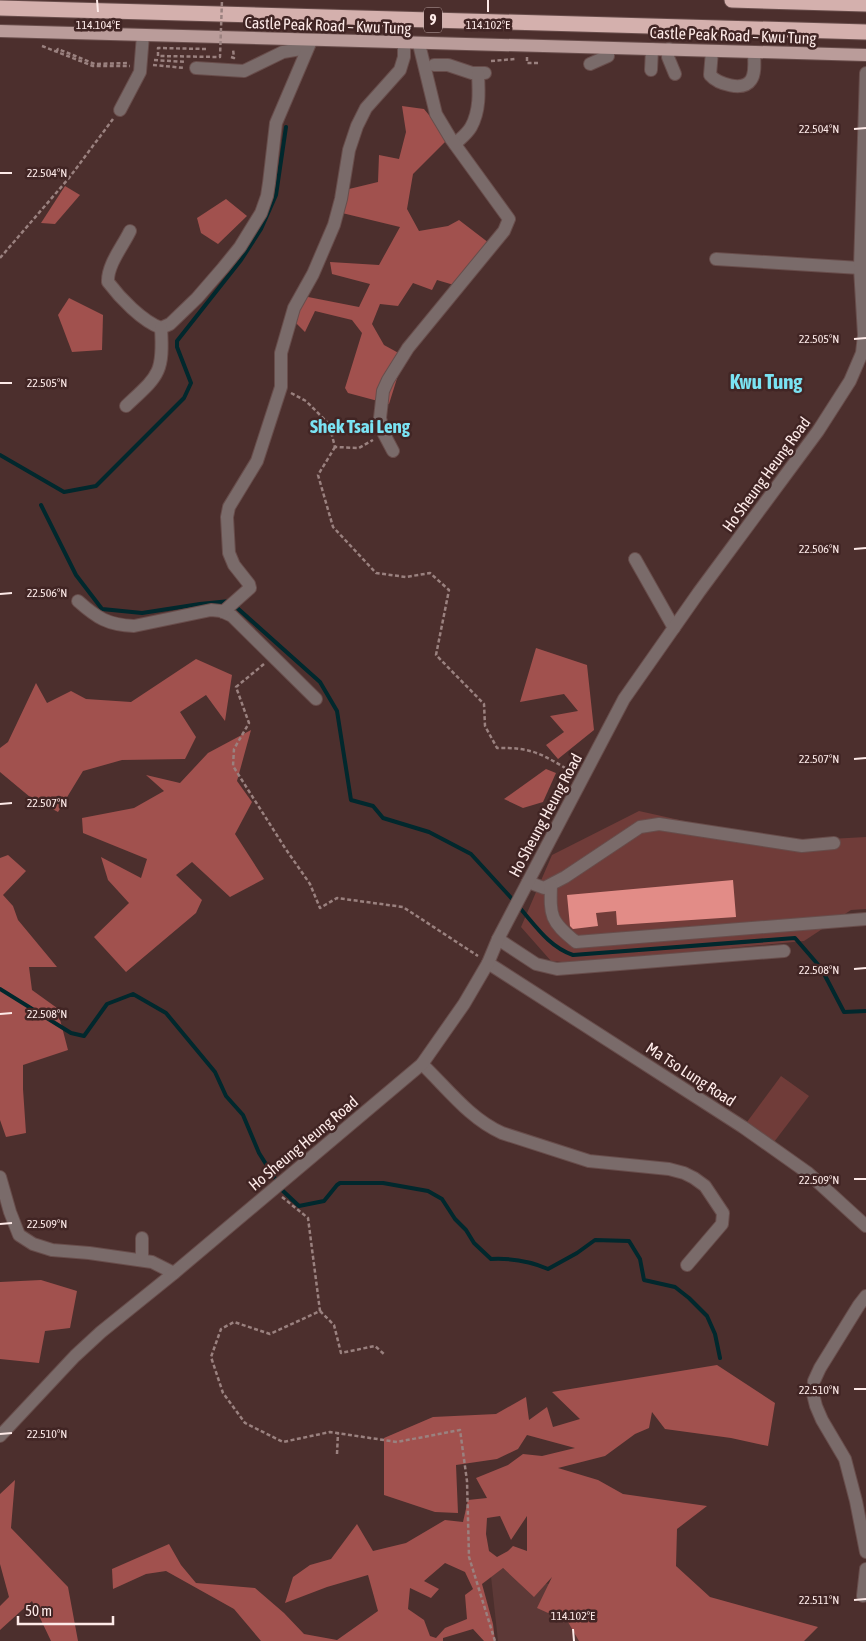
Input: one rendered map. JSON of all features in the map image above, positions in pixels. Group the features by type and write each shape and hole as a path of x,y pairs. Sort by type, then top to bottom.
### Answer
{"highway":[{"path":"732,0 866,4"},
{"name":"9","path":"0,8 866,32"}],"main road":[{"name":"Castle Peak Road – Kwu Tung","path":"0,31 143,35 309,45 404,43 866,55"}],"street":[{"path":"120,110 140,72 136,63 143,35"},
{"path":"223,612 250,588 231,560 229,553 227,517 229,507 257,461 281,387 281,353 297,301 312,274 334,226 352,139 366,108 400,70 403,63 404,43"},
{"path":"393,451 384,434 380,418 383,391 388,380 408,348 504,232 509,222 509,219 454,144 436,114 419,44"},
{"path":"196,68 244,71 283,52 309,45"},
{"path":"130,231 111,268 108,282 143,318 161,328 170,324 197,298 223,268 240,247 260,213 267,196 276,123 309,45"},
{"path":"590,64 608,56 608,48"},
{"path":"650,70 652,49"},
{"path":"669,49 668,58 674,74"},
{"path":"712,50 710,75 717,82 731,86 740,86 751,80 754,74 754,52"},
{"path":"434,65 448,65 472,73 482,69 479,101 474,120 470,129 454,144"},
{"name":"Ho Sheung Heung Road","path":"0,1436 75,1356 101,1332 422,1064 464,1004 488,963 498,939 624,699 818,431 850,381 864,353 860,268 866,70"},
{"path":"716,259 860,268"},
{"path":"126,406 151,382 158,372 162,354 161,328"},
{"path":"635,559 674,628"},
{"path":"78,601 96,616 108,622 134,626 211,610 223,612 232,616 316,699"},
{"path":"528,882 544,888 640,827 659,824 802,846 834,843"},
{"path":"550,885 550,912 562,931 576,942 866,919"},
{"path":"498,939 536,964 557,969 784,951"},
{"name":"Ma Tso Lung Road","path":"488,963 743,1127 808,1173 866,1226"},
{"path":"422,1064 476,1117 502,1133 589,1161 670,1169 694,1178 705,1186 723,1213 724,1219 722,1224 687,1265"},
{"path":"0,1177 19,1235 33,1244 52,1250 152,1262 174,1273"},
{"path":"142,1238 142,1260"},
{"path":"866,1296 820,1368 814,1381 813,1394 822,1420 845,1459 866,1552"},
{"path":"863,1596 866,1569"}],"path":[{"path":"220,57 222,0"},
{"path":"46,47 93,66 152,60 152,65 196,68"},
{"path":"206,49 158,48 158,56 234,58 234,49 214,48"},
{"path":"482,69 501,61 517,59"},
{"path":"527,62 538,63"},
{"path":"0,258 68,178 120,110"},
{"path":"281,387 306,401 329,424 335,447 318,475 333,527 376,574 406,577 430,573 449,590 436,655 484,704 485,726 498,748 517,747 539,753 583,779"},
{"path":"335,447 359,448 384,434"},
{"path":"273,656 236,687 249,724 234,749 233,766 310,884 320,908 337,898 403,907 488,963"},
{"path":"273,1190 308,1218 320,1311 334,1325 341,1353 375,1346 385,1355"},
{"path":"320,1311 270,1334 234,1322 221,1329 211,1357 223,1393 245,1423 283,1442 330,1432 397,1442 460,1430 467,1481 469,1557 495,1641"},
{"path":"338,1433 338,1454"}],"shaded area":[{"path":"402,106 424,109 443,132 445,142 413,174 407,209 419,231 448,226 459,220 489,243 464,288 437,280 432,290 413,283 398,306 380,304 372,324 384,345 404,356 389,404 348,393 345,388 362,333 352,320 315,311 305,332 295,322 303,296 359,307 370,284 332,274 330,262 379,265 400,227 342,213 349,189 378,182 379,155 399,159 406,132"},
{"path":"65,186 80,195 55,224 41,223"},
{"path":"226,199 247,216 218,244 201,233 197,218"},
{"path":"69,298 103,315 102,350 72,352 58,315"},
{"path":"536,648 587,665 594,730 558,759 546,745 564,732 550,716 578,711 564,694 520,702"},
{"path":"196,659 232,675 225,721 206,695 180,712 196,737 185,759 122,760 83,771 58,812 30,797 0,772 0,748 8,742 36,683 47,703 71,691 86,699 131,702"},
{"path":"251,730 237,781 252,802 235,834 264,879 230,897 192,862 176,875 202,900 196,913 126,972 94,937 129,903 108,880 101,857 141,878 147,859 83,833 82,818 134,808 164,791 146,775 180,783 208,753"},
{"path":"546,769 556,773 543,802 523,808 504,799"},
{"path":"639,811 793,841 866,837 866,909 851,910 804,941 574,963 551,961 521,927 552,855"},
{"path":"8,855 26,871 3,895 13,906 18,920 57,967 29,967 32,990 57,1008 68,1050 23,1065 26,1133 6,1137 0,1120 0,858"},
{"path":"781,1076 809,1096 774,1142 747,1122"},
{"path":"41,1280 77,1291 70,1328 45,1331 39,1363 0,1359 0,1282"},
{"path":"717,1365 775,1403 768,1446 731,1438 665,1429 652,1412 649,1428 635,1434 605,1456 558,1468 598,1480 623,1494 707,1506 677,1529 676,1566 710,1597 818,1627 804,1641 579,1641 568,1622 537,1608 552,1577 534,1597 503,1568 482,1584 493,1624 495,1641 484,1641 473,1629 443,1638 443,1641 261,1641 234,1609 166,1571 146,1574 113,1589 112,1569 169,1544 181,1565 196,1583 255,1588 284,1613 304,1634 337,1640 378,1611 368,1575 327,1587 285,1603 293,1577 310,1565 331,1559 357,1524 373,1551 406,1543 445,1520 463,1522 468,1500 487,1498 476,1478 508,1465 523,1454 542,1456 575,1448 527,1435 518,1449 497,1459 456,1465 458,1513 435,1512 384,1495 384,1438 433,1417 496,1414 526,1397 529,1420 547,1407 553,1427 580,1419 552,1392","holes":["500,1516 511,1540 527,1516 527,1551 513,1546 497,1557 489,1551 486,1534 487,1518","445,1563 465,1572 473,1589 465,1595 467,1619 445,1628 436,1638 430,1636 424,1620 408,1609 410,1588 431,1598 439,1589 424,1581"]},
{"path":"15,1480 11,1528 68,1587 78,1641 51,1641 32,1601 0,1630 0,1606 9,1597 0,1564 0,1494"},
{"path":"489,1558 521,1582 569,1585 593,1641 498,1641"}],"building":[{"path":"733,880 736,917 617,925 616,911 596,913 598,926 573,929 570,926 567,895"}],"waterway":[{"path":"0,455 64,492 96,486 184,398 191,383 177,347 177,341 241,260 261,229 276,195 286,127"},
{"path":"41,505 76,575 102,609 142,613 230,601"},
{"path":"235,606 320,682 337,711 351,800 373,806 383,818 429,832 471,854 514,901"},
{"path":"519,907 550,941 573,955 795,938 821,968 844,1012 866,1011"},
{"path":"0,989 71,1033 84,1036 107,1004 133,994 166,1013 215,1072 226,1096 243,1115 259,1153 283,1191 299,1206 324,1201 340,1183 383,1183 428,1191 442,1199 474,1243 491,1259 521,1261 548,1269 577,1253 595,1240 629,1241 640,1259 644,1280 675,1287 707,1316 715,1334 720,1358"}],"district":[{"name":"Kwu Tung","path":"766,382"},
{"name":"Shek Tsai Leng","path":"360,426"}]}
